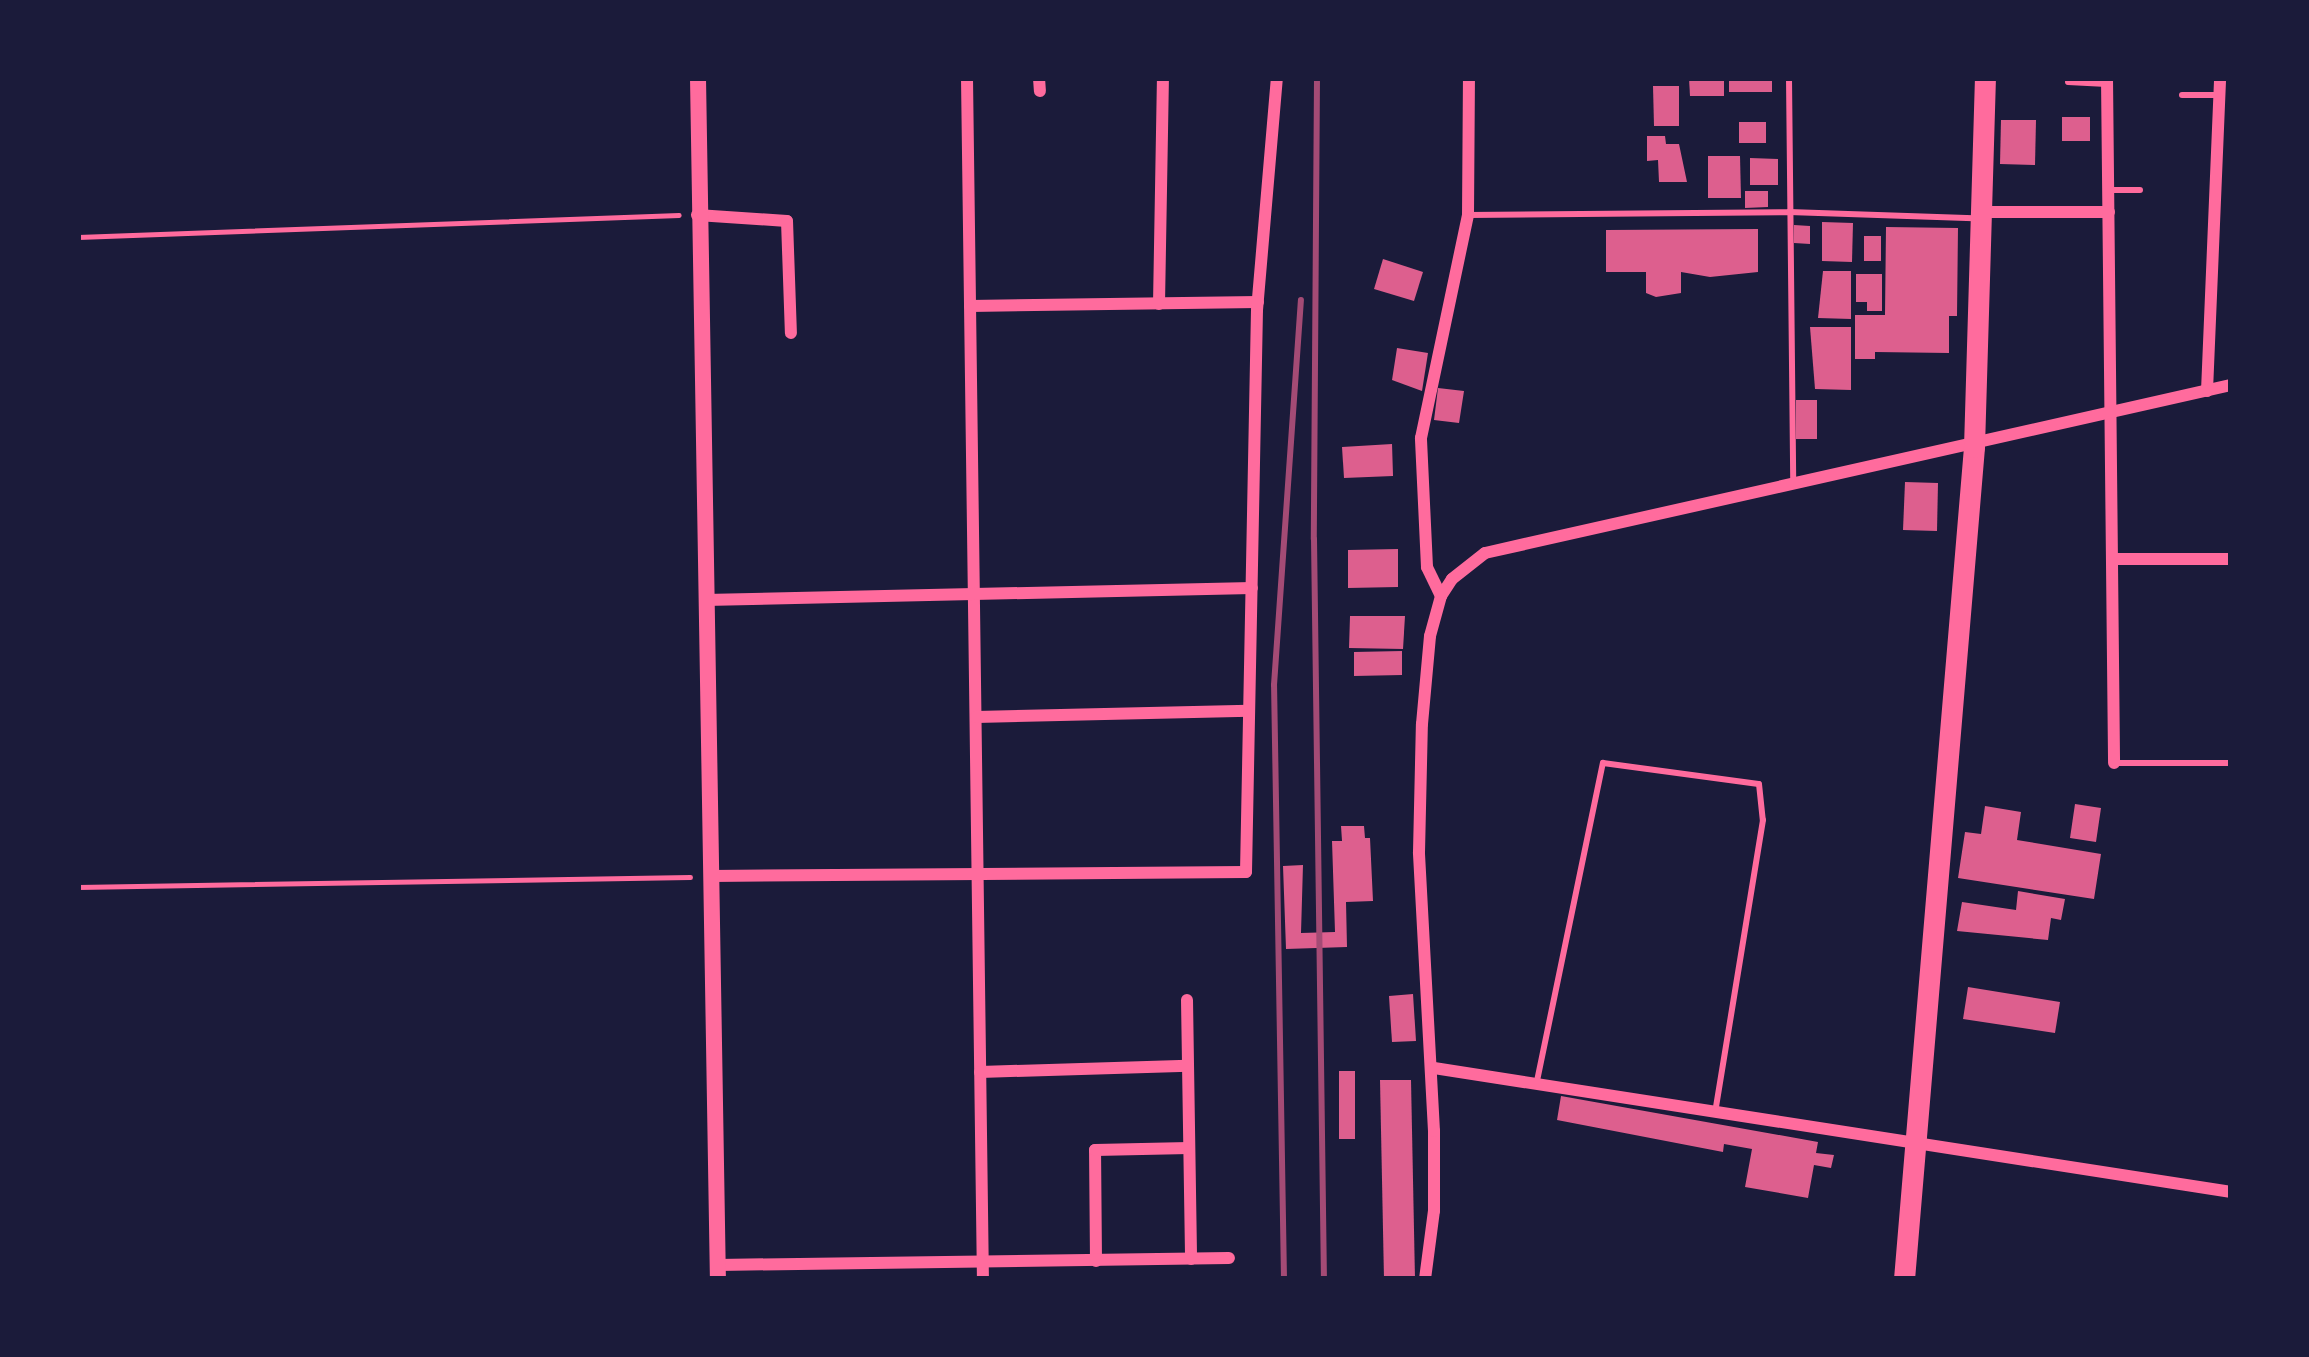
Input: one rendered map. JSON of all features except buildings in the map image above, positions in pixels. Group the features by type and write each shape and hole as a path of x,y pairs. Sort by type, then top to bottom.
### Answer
{"highway":[{"path":"1904,1279 1974,447 1985,78"}],"street":[{"path":"698,78 696,214 718,1272 1229,1258"},
{"path":"968,78 983,1279"},
{"path":"1159,304 1162,78"},
{"path":"711,876 1246,872 1258,302 1277,78"},
{"path":"1441,596 1427,567 1422,424 1468,215 1469,78"},
{"path":"2207,391 2220,78"},
{"path":"2107,81 2108,415 2116,559 2114,763"},
{"path":"1981,216 2109,212"},
{"path":"696,214 787,220 791,333"},
{"path":"970,306 1258,302"},
{"path":"1425,1279 1434,1211 1434,1068 1419,852 1430,636 1441,596 1485,553 1974,447 2231,385"},
{"path":"2116,559 2231,559"},
{"path":"705,600 1252,588"},
{"path":"976,718 1249,711"},
{"path":"1187,1000 1191,1259"},
{"path":"980,1072 1188,1066"},
{"path":"1434,1068 2231,1192"},
{"path":"1096,1261 1095,1150 1189,1148"}],"lane":[{"path":"1789,78 1793,487"},
{"path":"2068,82 2107,81"},
{"path":"2182,95 2219,95"},
{"path":"2109,190 2140,190"},
{"path":"1468,215 1790,212 1981,216"},
{"path":"1536,1084 1603,763 1759,784 1763,820 1715,1114"},
{"path":"2114,763 2231,763"}],"path":[{"path":"78,237 696,214"},
{"path":"78,887 711,876"}],"railway":[{"path":"1317,78 1314,539 1324,1279"},
{"path":"1284,1279 1274,685 1301,300"}]}
